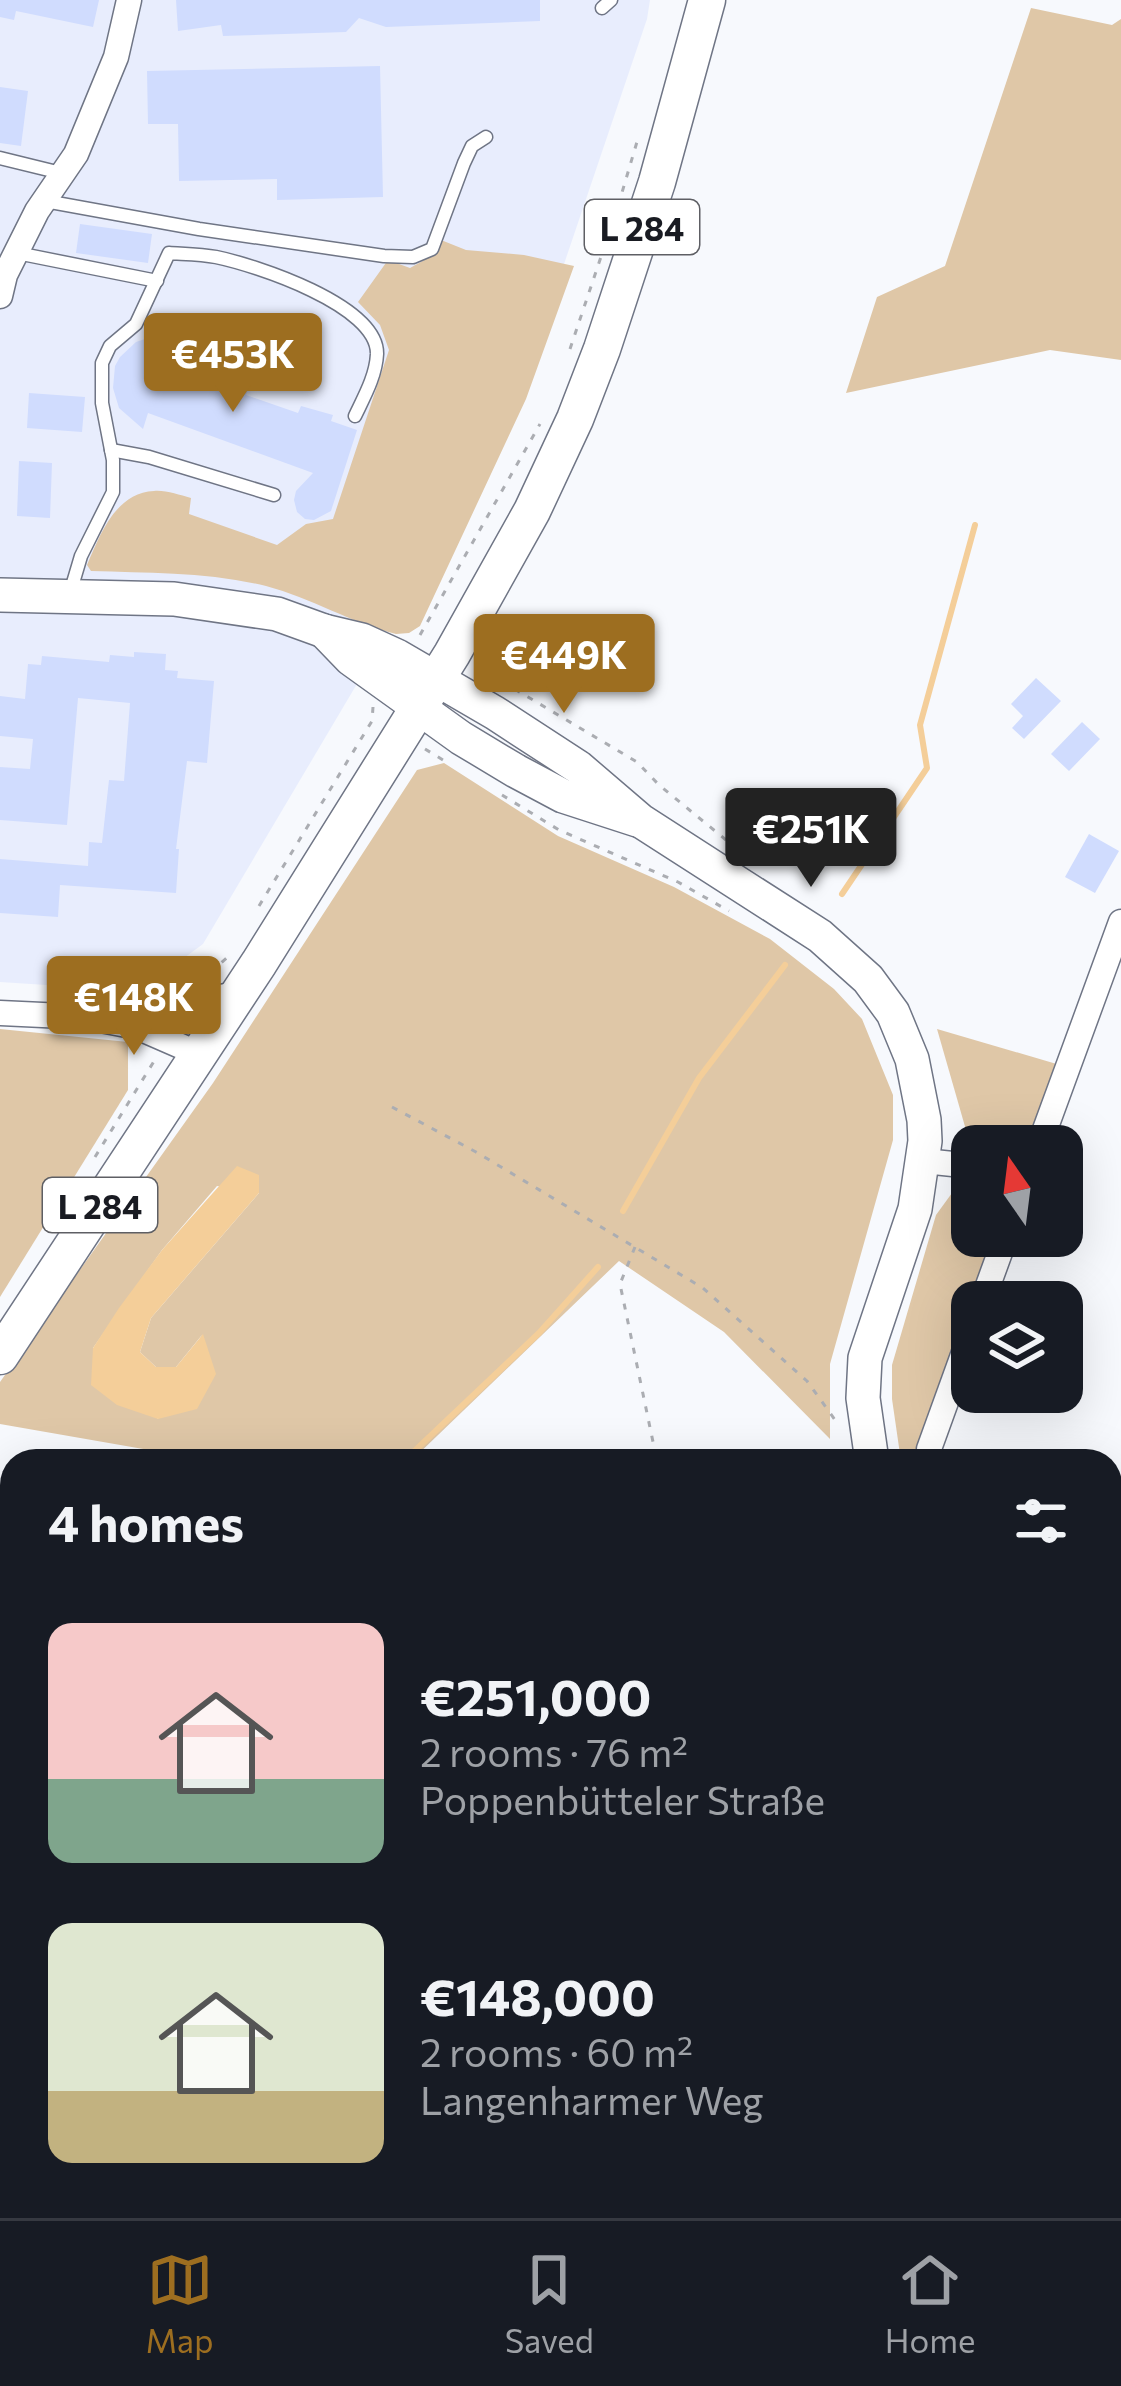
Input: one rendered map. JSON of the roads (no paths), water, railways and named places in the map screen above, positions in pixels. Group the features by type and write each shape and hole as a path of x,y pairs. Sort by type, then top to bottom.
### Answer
{"main road":[{"name":"L 284","path":"0,1356 240,993 419,706 532,511 602,349 657,182 707,0"},
{"path":"0,595 174,598 249,608 299,620 324,632 349,635 389,668 419,706 495,712 578,767 641,821 820,936 881,994 893,1012 916,1074 924,1120 924,1161 914,1209 865,1358 870,1448"}],"street":[{"path":"0,296 16,253 76,154 116,57 129,0"},
{"path":"1047,1125 1121,922"},
{"path":"85,1017 132,1006 240,993"},
{"path":"0,1013 85,1017 137,1027 199,1054"},
{"path":"924,1161 951,1164"},
{"path":"929,1449 951,1388"}],"lane":[{"path":"44,201 199,230 413,257 432,249 472,146 486,137"},
{"path":"0,158 62,173"},
{"path":"16,253 157,281"},
{"path":"69,597 81,556 113,492 102,403 103,363 110,346 136,324 169,253 217,257 320,293 370,331 377,351 371,382 355,416"},
{"path":"111,451 149,457 274,495"}],"waterway":[{"path":"842,894 927,768 920,725 975,525"},
{"path":"623,1211 699,1078 785,965"},
{"path":"417,1449 539,1333 598,1267"}]}
